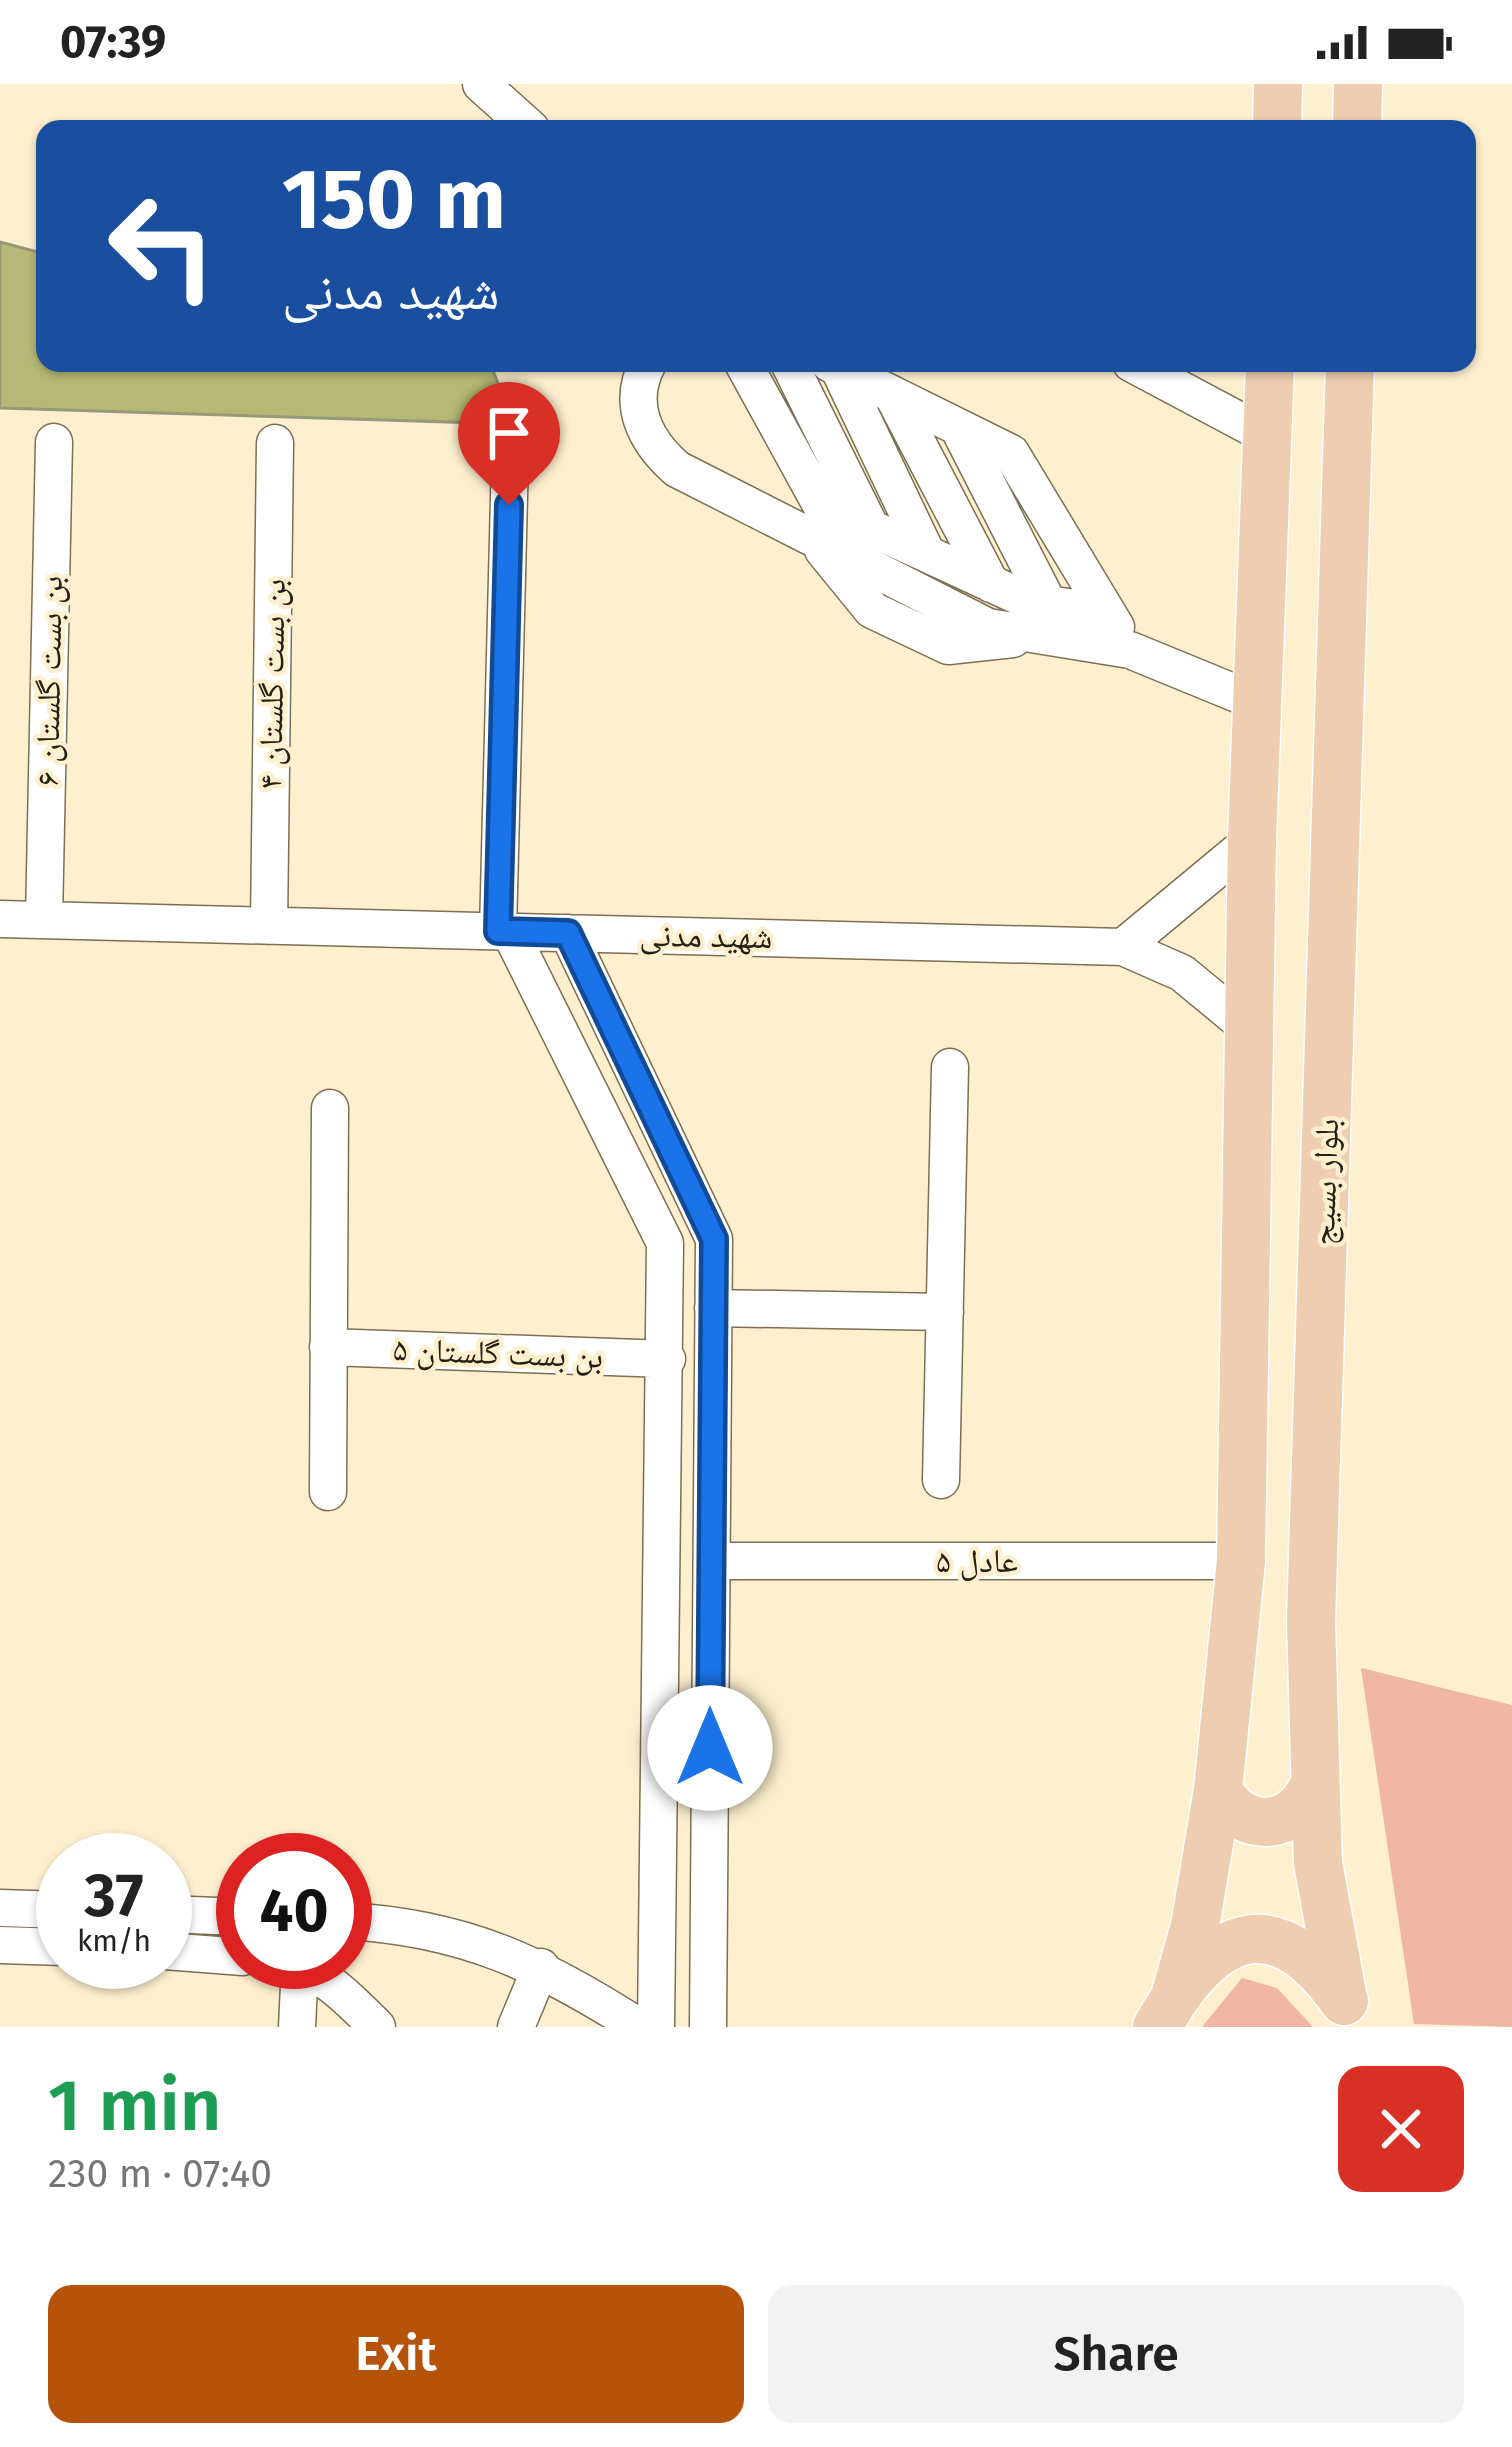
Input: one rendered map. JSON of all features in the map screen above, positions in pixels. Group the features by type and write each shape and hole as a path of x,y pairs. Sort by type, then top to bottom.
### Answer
{"main road":[{"path":"1276,120 1278,84"},
{"path":"1357,120 1358,84"},
{"path":"1167,2010 1195,1926 1218,1790 1241,1561 1252,841 1270,372"},
{"name":"بلوار بسیج","path":"1350,372 1311,1622 1318,1863 1350,2013"},
{"path":"1218,1790 1238,1815 1267,1824 1298,1812 1315,1783"},
{"path":"1167,2010 1208,1957 1243,1937 1279,1938 1313,1960 1350,2013"}],"street":[{"path":"481,84 521,120"},
{"path":"645,372 637,400 642,428 656,451 677,469 813,538 872,610 948,646 1047,620 1107,612"},
{"path":"748,372 821,505 991,584 1047,620 1257,702"},
{"path":"793,372 871,528"},
{"path":"837,372 927,554"},
{"path":"848,372 1011,453 1130,650"},
{"path":"1148,372 1268,436"},
{"path":"892,394 991,584"},
{"path":"958,427 1047,620"},
{"name":"بن بست گلستان ۶","path":"44,920 54,442"},
{"name":"بن بست گلستان ۴","path":"268,926 275,443"},
{"path":"510,458 504,931 665,1243 656,2027"},
{"path":"1123,946 1252,841"},
{"name":"شهید مدنی","path":"0,919 1123,946 1182,973 1251,1030"},
{"path":"568,933 714,1239 708,2027"},
{"path":"941,1480 950,1067"},
{"path":"328,1492 330,1108"},
{"path":"713,1308 945,1312"},
{"name":"بن بست گلستان ۵","path":"328,1347 667,1358"},
{"name":"عادل ۵","path":"712,1561 1241,1561"},
{"path":"0,1908 36,1909"},
{"path":"372,1922 413,1924 541,1967 639,2027"},
{"path":"0,1945 36,1946"},
{"path":"516,2027 541,1967"},
{"path":"293,1989 297,2027"},
{"path":"338,1989 377,2027"}],"shaded area":[{"path":"1361,1668 1512,1705 1512,2027 1414,2024"},
{"path":"1242,1978 1277,1988 1313,2027 1202,2027"}],"building":[{"path":"0,242 36,252 36,372 494,372 514,424 0,408"}],"route":[{"path":"509,505 498,931 568,933 714,1239 710,1748"}]}
